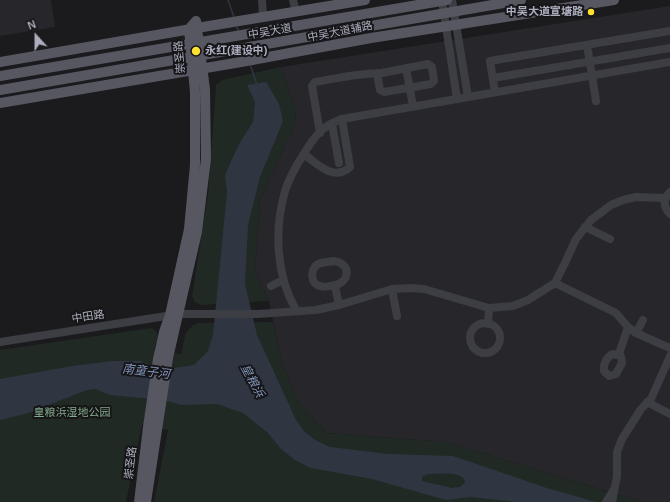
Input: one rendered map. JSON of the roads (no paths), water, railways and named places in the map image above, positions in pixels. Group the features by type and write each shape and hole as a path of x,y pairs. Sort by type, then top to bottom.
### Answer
{"main road":[{"path":"0,62 365,0"},
{"name":"中吴大道","path":"0,76 446,0"},
{"name":"中吴大道","path":"0,90 256,47 521,0"},
{"name":"中吴大道辅路","path":"0,103 266,58 371,38 614,0"},
{"path":"312,9 323,12 346,11 370,13"},
{"name":"崇圣路","path":"139,502 163,358 174,331 174,315 189,228 195,165 195,92 198,69 193,28"},
{"path":"74,63 89,55 122,50 147,36"},
{"path":"266,58 311,37"},
{"path":"70,78 89,81 101,79 123,83"},
{"name":"崇圣路","path":"146,502 152,428"}],"street":[{"path":"262,0 263,17"},
{"path":"293,0 296,12"},
{"path":"446,0 451,26 457,99"},
{"path":"451,26 468,97"},
{"path":"495,92 490,61 670,31"},
{"path":"587,45 596,101"},
{"path":"493,78 670,48"},
{"path":"296,310 283,280 278,245 279,222 285,191 296,167 324,127 342,119 670,62"},
{"path":"320,133 312,86 316,82 362,73 377,73 428,64 432,67 434,81 431,84 384,92 380,90 377,73"},
{"path":"406,68 413,106"},
{"path":"304,154 325,170 332,173 347,170 350,167 342,119"},
{"path":"332,124 339,163"},
{"path":"488,324 489,308 513,306 528,300 554,283 566,263 576,239 584,227 611,205 636,197 668,195 665,207 670,214"},
{"path":"584,227 610,239"},
{"path":"271,286 283,280"},
{"path":"554,283 616,313 628,328 670,348"},
{"path":"335,286 339,305"},
{"path":"392,289 397,316"},
{"name":"中田路","path":"0,342 174,315 258,314 296,310 316,310 339,305 392,289 424,289 489,308"},
{"path":"636,333 643,320"},
{"path":"619,354 628,328"},
{"path":"610,501 617,476 617,452 622,439 641,408 651,399 670,356"},
{"path":"647,402 670,414"}],"water":[{"name":"南童子河","path":"266,82 279,104 283,121 260,177 248,225 245,284 257,335 296,420 304,431 315,440 330,447 388,454 453,456 547,488 596,502 517,502 470,497 446,500 372,479 311,468 295,460 281,449 268,433 243,413 217,404 181,405 164,400 110,395 95,389 87,390 28,413 0,420 0,379 72,366 113,361 140,361 152,365 174,368 194,365 208,351 213,335 227,192 225,175 239,144 253,122 255,102 247,85","holes":["428,474 456,474 461,476 465,483 460,487 452,488 422,481 422,477"]}],"waterway":[{"name":"皇粮浜","path":"228,0 234,17"},
{"name":"皇粮浜","path":"236,25 239,32"},
{"name":"皇粮浜","path":"250,64 257,85"}],"place":[{"name":"中吴大道宣塘路","path":"591,12"},
{"name":"永红(建设中)","path":"196,51"}],"park label":[{"name":"皇粮浜湿地公园","path":"72,413"}]}
